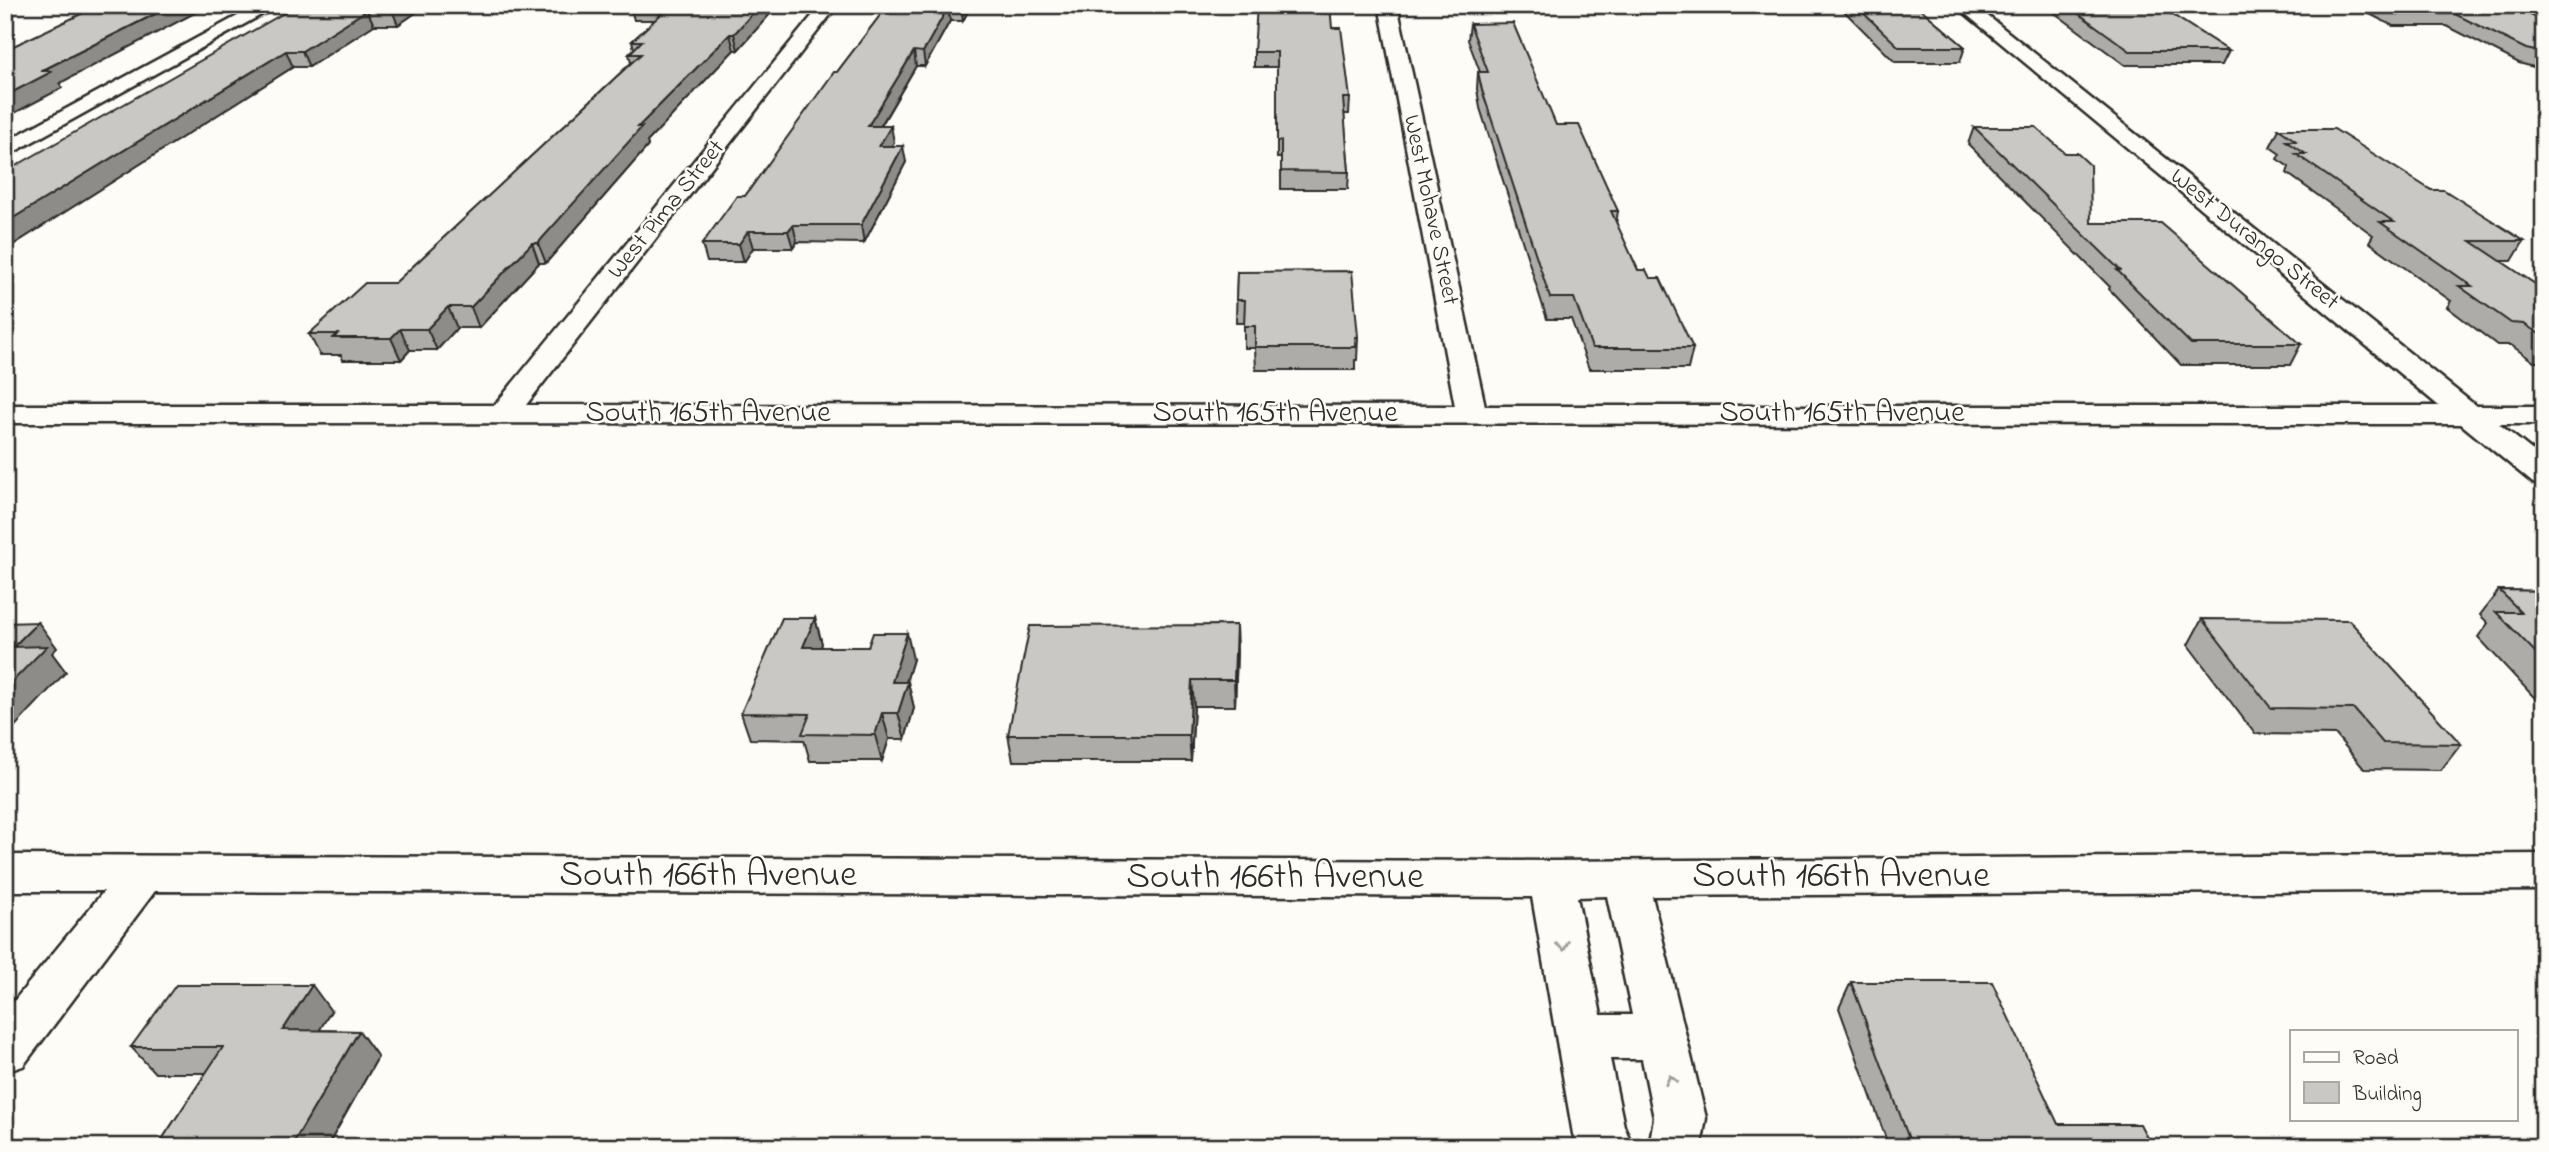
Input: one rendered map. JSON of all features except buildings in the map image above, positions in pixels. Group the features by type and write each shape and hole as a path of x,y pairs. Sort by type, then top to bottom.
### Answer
{"street":[{"path":"5,151 271,5"},
{"name":"West Pima Street","path":"504,414 830,5"},
{"name":"West Mohave Street","path":"1388,5 1472,414"},
{"name":"West Durango Street","path":"1963,5 2544,477"},
{"name":"South 165th Avenue","path":"5,414 2544,415"},
{"name":"South 166th Avenue","path":"5,873 1626,879 2544,872"},
{"path":"5,1050 144,873"},
{"path":"1551,879 1599,1134 1607,1147"},
{"path":"1626,879 1679,1118 1675,1147"},
{"path":"1580,1037 1662,1037"}]}
